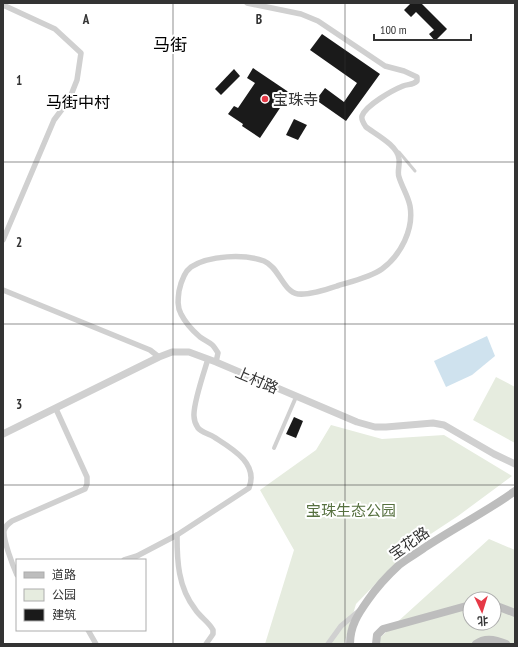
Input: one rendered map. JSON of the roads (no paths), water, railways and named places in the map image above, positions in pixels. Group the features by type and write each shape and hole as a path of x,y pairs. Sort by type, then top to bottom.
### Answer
{"main road":[{"name":"宝花路","path":"350,644 350,634 354,621 362,608 376,589 400,565 447,533 515,491"},
{"path":"376,644 377,635 383,629 462,607"},
{"path":"502,608 515,613"},
{"path":"476,644 485,639 506,644"}],"street":[{"path":"216,362 218,353 212,343 201,337 180,313 177,300 183,277 190,268 201,262 230,256 247,257 266,262 273,268 291,292 298,294 331,288 381,269 391,260 405,241 411,213 398,176 399,160 397,150 366,127 362,122 362,116 369,106 391,92 403,86 414,83 417,81 417,77 404,71 385,66 318,21 301,14 247,3"},
{"path":"3,5 55,29 81,53 77,80 70,100 54,120 3,240"},
{"path":"3,290 150,350 159,357"},
{"name":"上村路","path":"3,434 159,357 172,352 189,352 357,422 375,427 433,423 444,424 494,454 515,464"},
{"path":"127,559 137,556 177,534 249,488 251,474 247,463 242,456 214,437 199,429 194,417 194,408 208,359"},
{"path":"274,448 296,397"},
{"path":"16,572 8,552 4,533 6,526 12,521 85,489 87,484 86,477 56,409"},
{"path":"177,534 177,562 182,585 194,609 214,630 206,644"},
{"path":"328,644 341,626 362,608"},
{"path":"89,631 96,644"}],"lane":[{"path":"397,150 415,171"}],"water":[{"path":"487,336 495,356 472,375 446,387 434,361"}],"place":[{"name":"宝珠寺","path":"265,99"}],"district":[{"name":"马街","path":"170,45"},
{"name":"马街中村","path":"78,102"}],"park label":[{"name":"宝珠生态公园","path":"351,510"}]}
